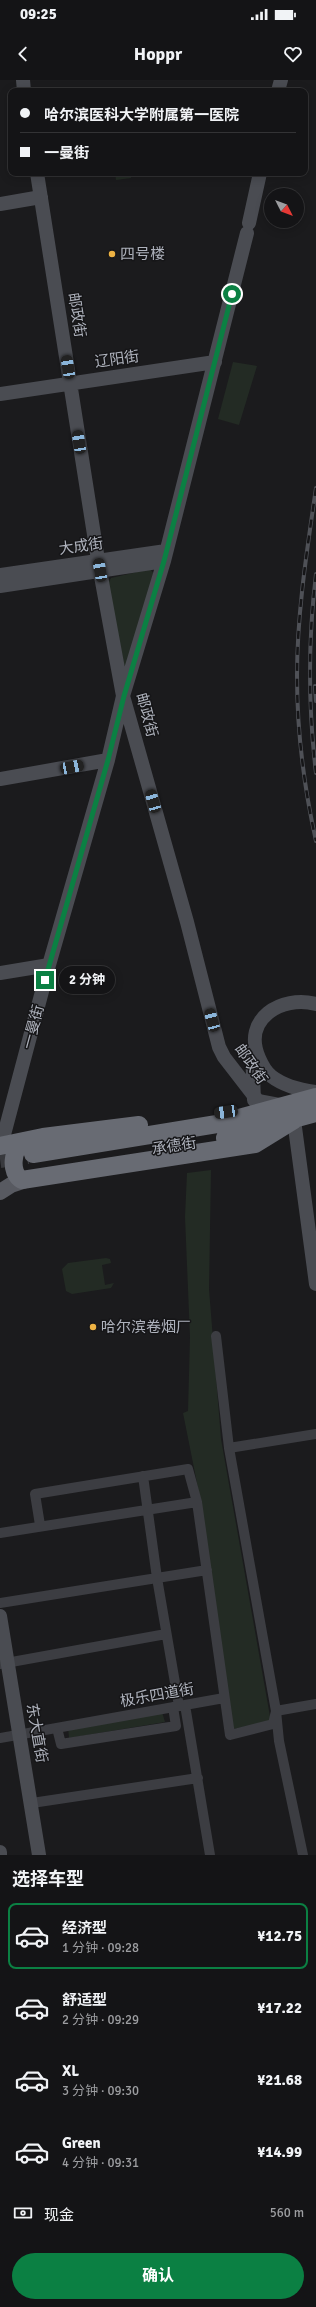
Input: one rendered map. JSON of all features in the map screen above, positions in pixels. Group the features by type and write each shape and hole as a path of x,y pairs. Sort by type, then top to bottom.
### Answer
{"highway":[{"name":"承德街","path":"28,1161 231,1137 316,1097"},
{"path":"0,1147 28,1161 253,1103 284,1112"},
{"name":"承德街","path":"28,1161 284,1112 316,1112"}],"main road":[{"name":"邮政街","path":"38,176 99,565 124,696 187,922 219,1047 253,1103"},
{"name":"一曼街","path":"0,1147 49,966 108,760 124,696 165,556 215,362 259,176"},
{"path":"0,204 41,197"},
{"name":"辽阳街","path":"0,394 70,382 215,362"},
{"name":"大成街","path":"0,575 99,565 165,556"},
{"name":"大成街","path":"0,586 99,565"},
{"path":"0,779 108,760"},
{"path":"0,972 49,966"},
{"path":"253,1103 251,1037 257,1019 268,1006 280,999 302,996 316,1000"},
{"path":"316,1004 290,1002 273,1008 259,1025 255,1041 261,1063 270,1075 289,1086 316,1092"},
{"path":"284,1112 316,1284"},
{"path":"0,1192 11,1185 28,1161"},
{"name":"东大直街","path":"0,1616 4,1664 21,1734 39,1855"}],"street":[{"path":"216,1336 229,1448 276,1710 279,1741 302,1855"},
{"path":"229,1448 316,1434"},
{"path":"40,1525 35,1494 188,1469 197,1502 230,1735 273,1724 276,1710"},
{"path":"142,1476 166,1634 179,1706 198,1778 210,1855"},
{"path":"0,1533 40,1525 197,1502"},
{"path":"0,1603 207,1570"},
{"path":"4,1664 166,1634"},
{"name":"极乐四道街","path":"0,1738 224,1698"},
{"path":"276,1710 316,1704"},
{"path":"57,1728 61,1744 176,1726 179,1706"},
{"path":"32,1804 198,1778"}],"shaded area":[{"path":"115,176 131,176 131,178 116,180"},
{"path":"233,362 257,366 239,425 218,419"},
{"path":"150,569 154,574 125,670 108,583 111,578"},
{"path":"211,1170 209,1289 221,1439 271,1722 233,1729 200,1498 183,1413 188,1411 190,1337 185,1217 187,1173"},
{"path":"106,1258 110,1259 111,1263 102,1265 105,1285 114,1283 111,1288 72,1294 66,1291 62,1269 68,1263"},
{"path":"162,1712 165,1722 69,1738 68,1727"}],"tunnel":[{"path":"0,1159 28,1155"}],"railway":[{"path":"316,488 306,558 297,652 297,697 302,759 316,841"},
{"path":"316,574 310,648 310,698 316,773"},
{"path":"315,686 316,701"}],"place":[{"name":"四号楼","path":"112,254"},
{"name":"哈尔滨卷烟厂","path":"93,1327"}],"route":[{"path":"45,980 108,760 124,696 164,561 232,294"}]}
